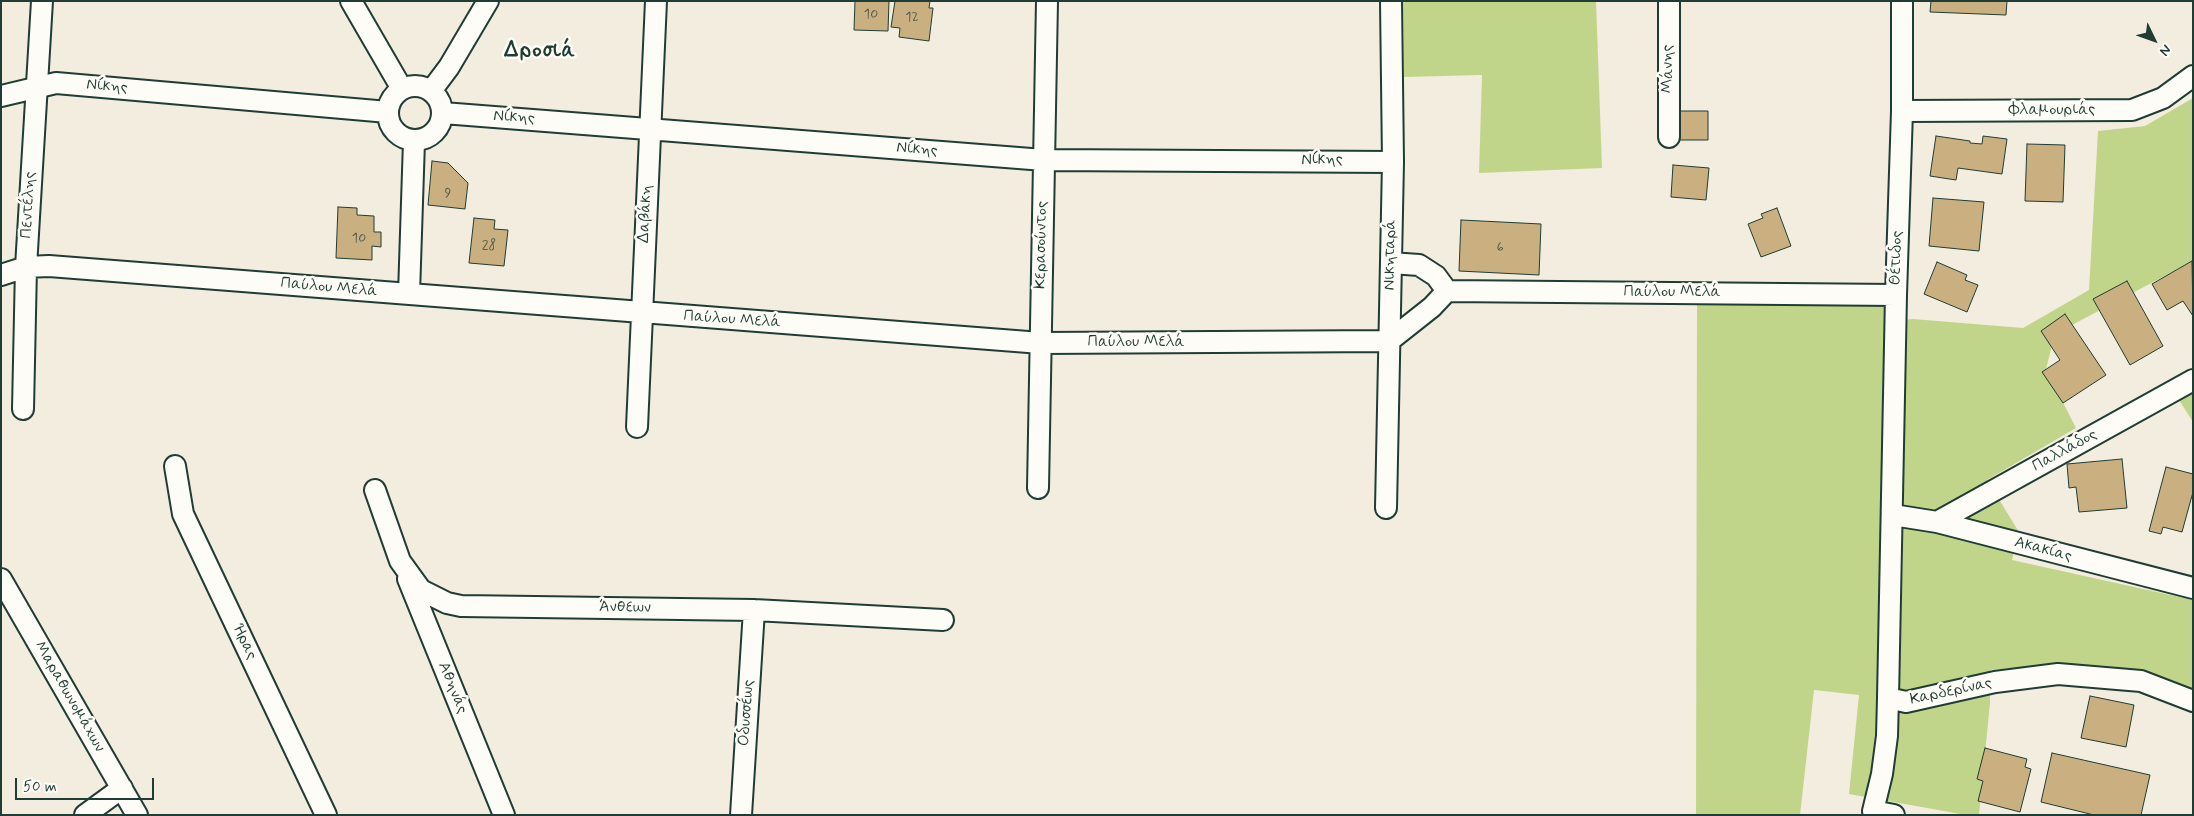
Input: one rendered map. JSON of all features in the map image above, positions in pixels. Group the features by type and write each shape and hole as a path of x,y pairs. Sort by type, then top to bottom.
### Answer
{"street":[{"name":"Πεντέλης","path":"23,409 26,267 42,1"},
{"path":"351,1 402,89"},
{"path":"431,91 449,66 488,1"},
{"name":"Δαβάκη","path":"637,427 656,1"},
{"name":"Κερασούντος","path":"1038,488 1047,1"},
{"name":"Νικηταρά","path":"1386,508 1393,162 1391,1"},
{"name":"Μάνης","path":"1669,1 1669,136"},
{"name":"Θέτιδος","path":"1893,515 1896,295 1902,111 1902,1"},
{"name":"Φλαμουριάς","path":"1902,111 2132,110 2163,98 2193,76"},
{"name":"Νίκης","path":"1,96 56,83 388,112"},
{"path":"417,86 431,91 442,104 443,113 442,122 431,136 414,141 406,139 392,129 388,112 395,95 402,89 417,86"},
{"name":"Νίκης","path":"443,113 1044,160 1393,162"},
{"path":"409,294 414,141"},
{"path":"1389,341 1432,307 1447,292 1436,276 1419,265 1391,263"},
{"name":"Παύλου Μελά","path":"1,275 26,267 49,266 1041,343 1389,341"},
{"name":"Παύλου Μελά","path":"1447,292 1896,295"},
{"name":"Παλλάδος","path":"1937,522 2193,380"},
{"name":"Ήρας","path":"175,466 183,514 326,815"},
{"name":"Άνθεων","path":"375,490 400,561 421,590 447,603 461,606 754,610 943,620"},
{"name":"Ακακίας","path":"1893,515 1937,522 2193,588"},
{"name":"Καρδερίνας","path":"1893,515 1888,698 1906,702 1995,682 2058,674 2141,681 2193,701"},
{"name":"Αθηνάς","path":"400,561 504,815"},
{"name":"Μαραθωνομάχων","path":"1,579 137,815"},
{"name":"Οδυσσέως","path":"741,815 754,610"},
{"path":"1888,698 1887,736 1882,774 1870,813 1894,815"},
{"path":"85,815 122,788"}],"green space":[{"path":"1403,1 1596,1 1602,168 1479,173 1482,75 1404,77"},
{"path":"2193,98 2193,261 2055,334 2046,369 2076,428 1987,480 2019,532 2012,560 2193,600 2193,689 2149,674 2067,664 1990,670 1990,703 1979,815 1966,815 1849,794 1859,695 1814,690 1800,815 1696,815 1697,305 1890,304 1891,321 1913,319 2023,328 2089,290 2098,131 2145,126"},
{"path":"2193,393 2193,422 2179,400"}],"building":[{"path":"855,1 889,1 888,31 854,30"},
{"path":"895,1 930,1 929,8 933,8 929,41 899,37 900,28 891,27"},
{"path":"1931,1 2007,1 2006,15 1930,12"},
{"path":"1678,111 1708,111 1708,140 1678,140"},
{"path":"1936,136 1982,144 1983,136 2007,139 2002,174 1958,168 1956,180 1930,176"},
{"path":"2027,144 2065,145 2063,202 2025,201"},
{"path":"432,161 448,163 468,183 465,209 428,205"},
{"path":"1673,165 1709,168 1706,200 1671,197"},
{"path":"1933,198 1984,202 1979,251 1929,246"},
{"path":"338,207 357,208 357,215 374,216 374,232 381,232 381,247 372,246 372,260 336,258"},
{"path":"1777,208 1791,246 1761,257 1748,224 1763,218 1761,214"},
{"path":"474,218 495,220 494,229 508,230 504,266 469,263"},
{"path":"1461,220 1541,224 1539,275 1459,271"},
{"path":"2192,261 2193,316 2183,301 2167,310 2152,284"},
{"path":"1937,262 1967,275 1965,280 1978,285 1967,312 1924,294"},
{"path":"2127,281 2163,346 2130,365 2093,299"},
{"path":"2065,314 2106,375 2063,403 2042,372 2060,360 2041,331"},
{"path":"2122,459 2127,508 2079,512 2076,487 2069,488 2067,464"},
{"path":"2166,467 2193,474 2193,492 2182,532 2163,527 2161,534 2149,531"},
{"path":"2090,696 2134,705 2126,747 2081,738"},
{"path":"1985,748 2027,759 2025,767 2031,769 2020,812 1978,801 1983,781 1977,779"},
{"path":"2052,753 2150,775 2141,815 2094,815 2041,802"}],"district":[{"name":"Δροσιά","path":"540,52"}]}
